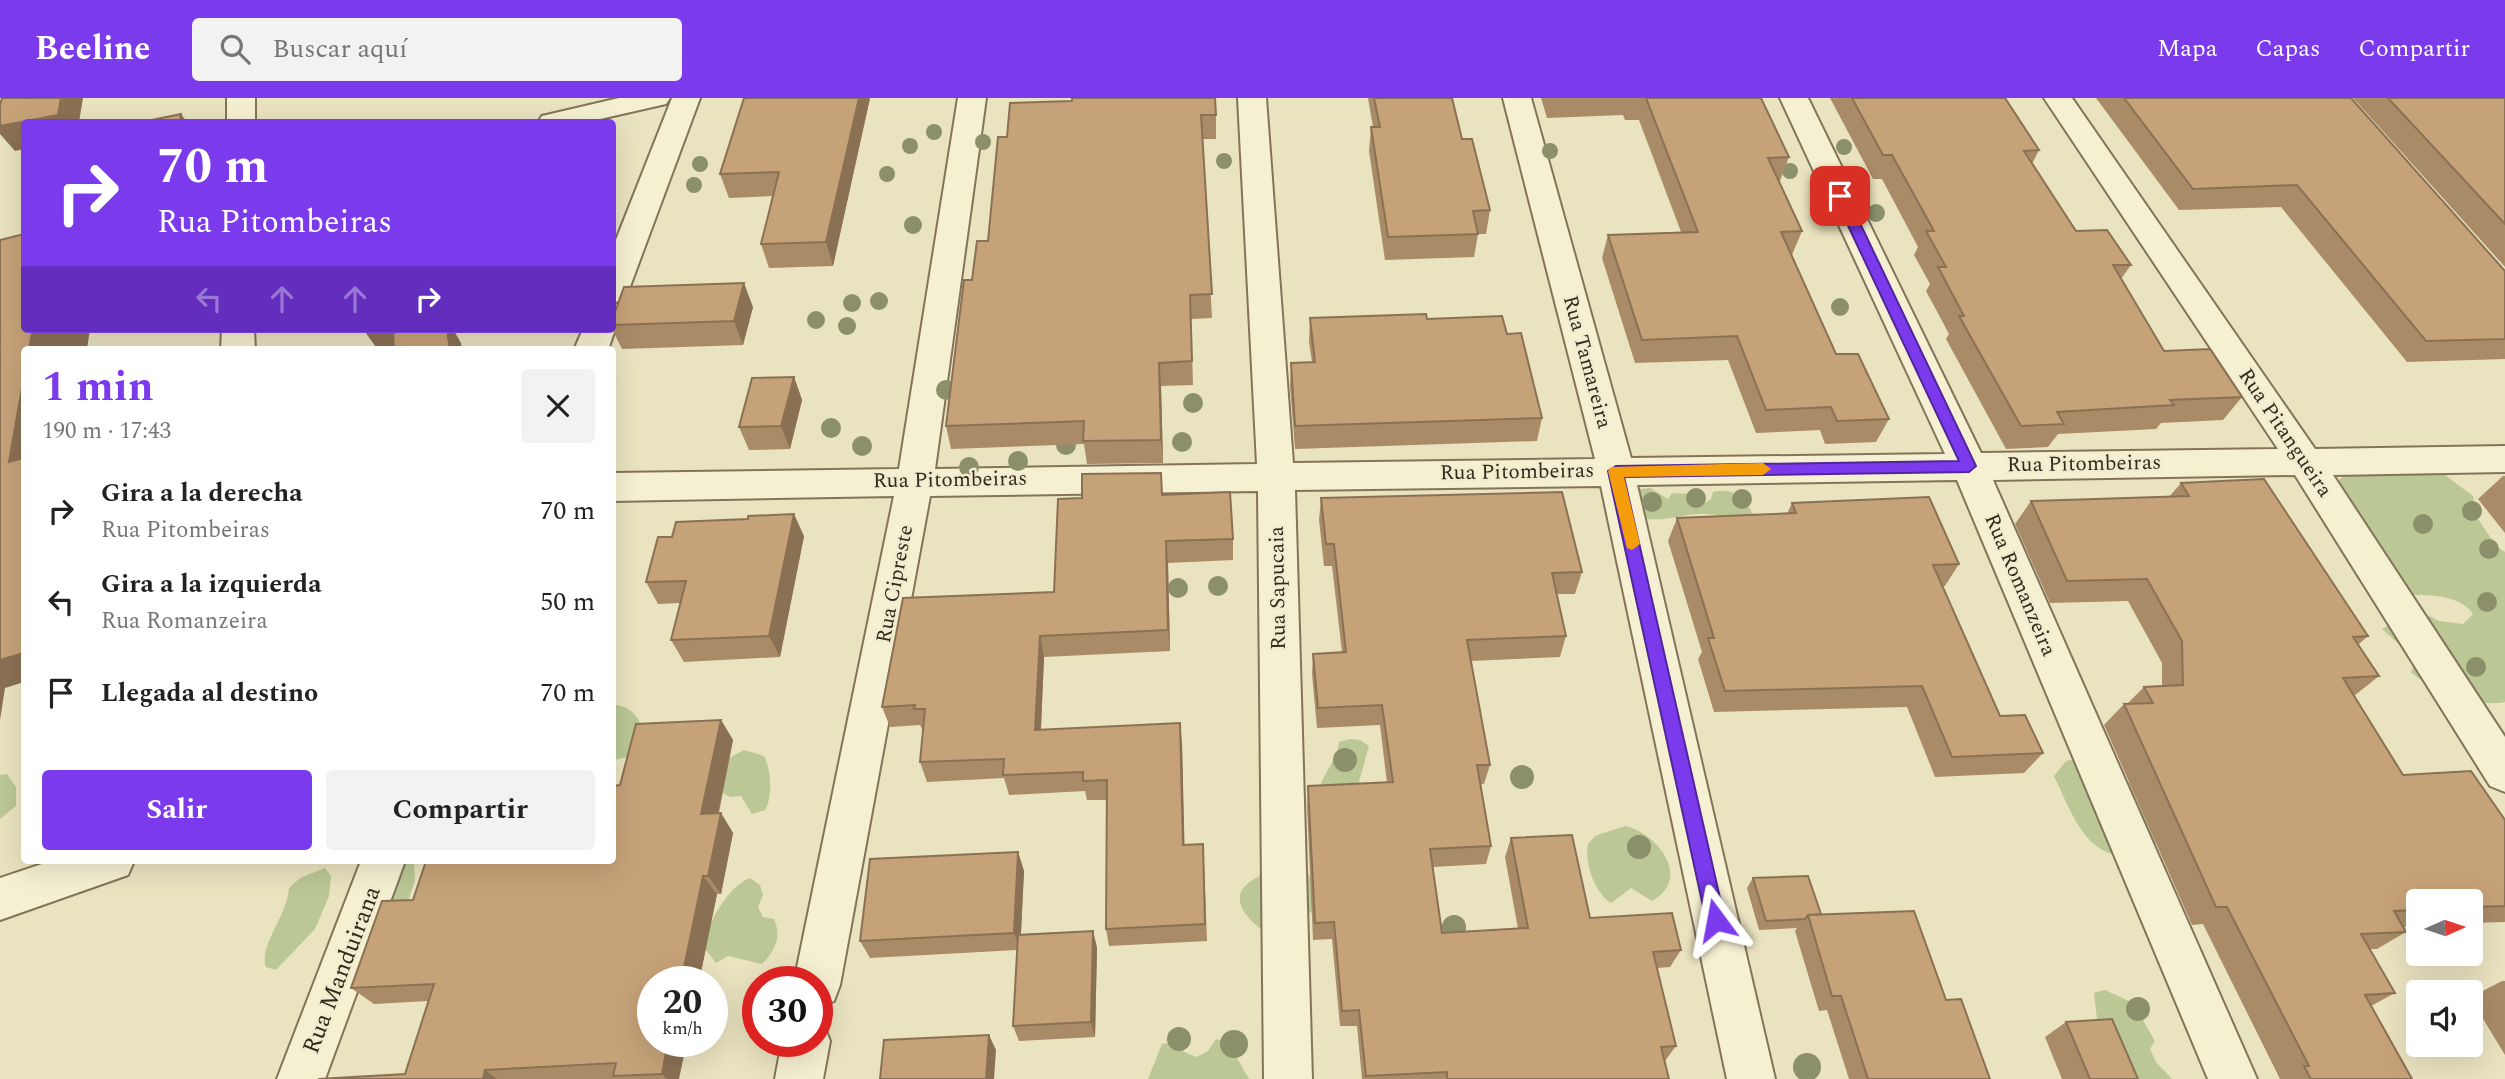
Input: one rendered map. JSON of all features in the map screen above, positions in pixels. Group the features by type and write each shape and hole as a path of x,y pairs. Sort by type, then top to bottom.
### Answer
{"street":[{"path":"241,98 241,119"},
{"path":"532,98 536,119"},
{"path":"565,119 656,98"},
{"path":"616,282 686,98"},
{"name":"Rua Cipreste","path":"821,966 915,481 972,98"},
{"name":"Rua Sapucaia","path":"1252,98 1276,475 1289,1079"},
{"name":"Rua Tamareira","path":"1517,98 1616,471 1751,1079"},
{"name":"Rua Romanzeira","path":"1794,98 1969,466 2234,1079"},
{"name":"Rua Pitangueira","path":"2058,98 2305,461 2505,773"},
{"name":"Rua Pitombeiras","path":"616,487 1276,475 2505,459"},
{"path":"0,899 103,864"},
{"name":"Rua Manduirana","path":"301,1079 382,864"},
{"path":"799,1079 803,1057"}],"green space":[{"path":"2353,468 2437,469 2473,496 2476,516 2497,547 2505,552 2505,702 2469,700 2442,691 2419,679 2411,672 2423,648 2400,645 2382,629 2416,609 2439,621 2463,624 2473,614 2461,603 2453,600 2411,595 2333,485"},
{"path":"1650,488 1668,499 1672,493 1691,494 1694,501 1705,503 1711,499 1713,492 1728,491 1744,500 1755,518 1742,519 1712,514 1663,519 1639,517 1632,490"},
{"path":"616,705 632,712 639,720 642,730 632,756 616,759"},
{"path":"1360,740 1369,746 1358,785 1320,787 1336,755 1339,742"},
{"path":"744,750 764,756 770,775 768,804 765,810 752,814 741,796 730,797 721,792 724,761"},
{"path":"2076,759 2111,771 2130,783 2137,791 2159,834 2154,847 2122,855 2097,847 2087,837 2054,776 2066,761"},
{"path":"7,774 16,787 16,806 0,819 0,775"},
{"path":"1625,826 1648,837 1666,857 1670,881 1664,891 1652,901 1631,888 1611,903 1600,892 1592,877 1588,844 1595,836"},
{"path":"389,864 414,864 415,880 405,912 364,895"},
{"path":"325,868 331,876 329,896 315,929 276,970 266,967 266,950 284,908 289,888 300,878"},
{"path":"1306,870 1318,890 1320,909 1309,913 1302,922 1268,934 1245,914 1240,898 1248,883 1271,873"},
{"path":"750,878 760,885 763,895 758,907 763,917 774,919 776,943 762,964 728,956 716,963 703,946 710,927 727,897"},
{"path":"2105,990 2133,1003 2155,1041 2150,1049 2156,1062 2172,1079 2129,1079 2128,1055 2097,1019 2094,993"},
{"path":"1216,1039 1228,1043 1249,1079 1148,1079 1162,1044 1175,1042 1184,1052 1197,1057 1208,1051"}],"building":[{"path":"2,98 61,98 58,115 21,119 21,122 0,126"},
{"path":"744,98 859,98 826,242 761,244 779,172 720,174"},
{"path":"1072,98 1215,98 1216,115 1201,115 1212,294 1190,295 1192,361 1159,363 1161,440 1083,441 1084,421 946,426 964,280 972,280 977,241 988,241 998,137 1007,137 1010,103 1072,101"},
{"path":"1374,98 1452,98 1462,139 1472,139 1490,210 1473,211 1478,234 1388,237 1371,127 1380,127"},
{"path":"1646,98 1761,98 1789,157 1768,158 1802,231 1781,232 1836,354 1858,354 1889,419 1837,421 1831,407 1766,410 1737,336 1642,340 1608,235 1698,232"},
{"path":"1852,98 2005,98 2039,150 2024,151 2076,231 2107,230 2131,265 2113,265 2164,351 2210,349 2242,397 2170,400 2174,405 2057,412 2064,424 2021,426 1959,316 1964,316 1938,267 1946,267 1926,231 1934,231 1892,155 1883,155"},
{"path":"2124,98 2351,98 2505,271 2505,339 2426,341 2297,185 2193,189"},
{"path":"2388,98 2505,98 2505,224"},
{"path":"181,114 180,119 157,119"},
{"path":"21,235 21,333 32,333 30,346 21,346 21,393 9,462 21,459 21,654 0,660 0,240"},
{"path":"744,283 734,321 616,325 616,309 624,287"},
{"path":"1426,314 1427,319 1502,316 1507,334 1521,333 1542,418 1295,426 1291,363 1315,362 1310,318"},
{"path":"393,333 448,333 449,346 394,346"},
{"path":"794,377 781,426 739,427 752,378"},
{"path":"1161,473 1162,495 1230,492 1233,539 1166,541 1168,630 1040,636 1035,730 1180,723 1183,845 1203,844 1205,924 1106,929 1107,780 1083,781 1083,772 1003,775 1004,759 920,762 925,709 914,709 915,705 882,707 903,598 1054,592 1058,499 1082,498 1082,474"},
{"path":"2264,479 2368,636 2353,637 2379,676 2343,678 2403,775 2471,771 2505,820 2505,906 2483,907 2483,889 2406,889 2406,910 2394,911 2406,932 2361,934 2395,993 2365,995 2412,1079 2311,1079 2304,1066 2309,1066 2227,907 2216,907 2124,704 2153,703 2144,687 2183,685 2182,641 2147,579 2067,581 2031,501 2189,496 2181,483"},
{"path":"1562,492 1582,572 1552,573 1566,636 1467,640 1490,765 1477,765 1491,846 1430,849 1442,933 1528,928 1511,838 1572,835 1590,918 1672,913 1681,950 1653,952 1676,1046 1661,1047 1669,1079 1447,1079 1447,1072 1366,1076 1359,1010 1342,1011 1334,922 1315,923 1308,786 1393,782 1382,705 1318,708 1313,654 1346,652 1334,544 1326,544 1321,498"},
{"path":"1929,497 1959,564 1933,565 2000,716 2025,715 2043,753 1952,757 1922,686 1725,691 1708,638 1714,638 1677,518 1796,513 1792,503"},
{"path":"794,514 769,636 671,640 686,581 646,582 658,537 672,537 676,522"},
{"path":"721,720 701,814 721,813 708,876 703,876 684,966 637,966 637,1057 665,1057 662,1074 613,1076 616,1063 485,1070 483,1079 318,1079 405,1074 434,984 351,988 382,901 413,900 425,864 616,864 616,786 620,785 636,724"},
{"path":"1018,852 1014,933 860,941 870,859"},
{"path":"1808,876 1821,914 1808,915 1805,919 1766,921 1753,878"},
{"path":"1914,911 1946,1000 1961,999 1990,1079 1868,1079 1841,996 1832,996 1808,915"},
{"path":"1093,931 1091,1022 1013,1026 1018,935"},
{"path":"2112,1019 2138,1079 2090,1079 2066,1022"},
{"path":"989,1035 986,1079 880,1079 884,1040"}],"slow traffic":[{"path":"1632,544 1616,471 1763,469"}],"route":[{"path":"1716,920 1616,471 1969,466 1840,196"}]}
